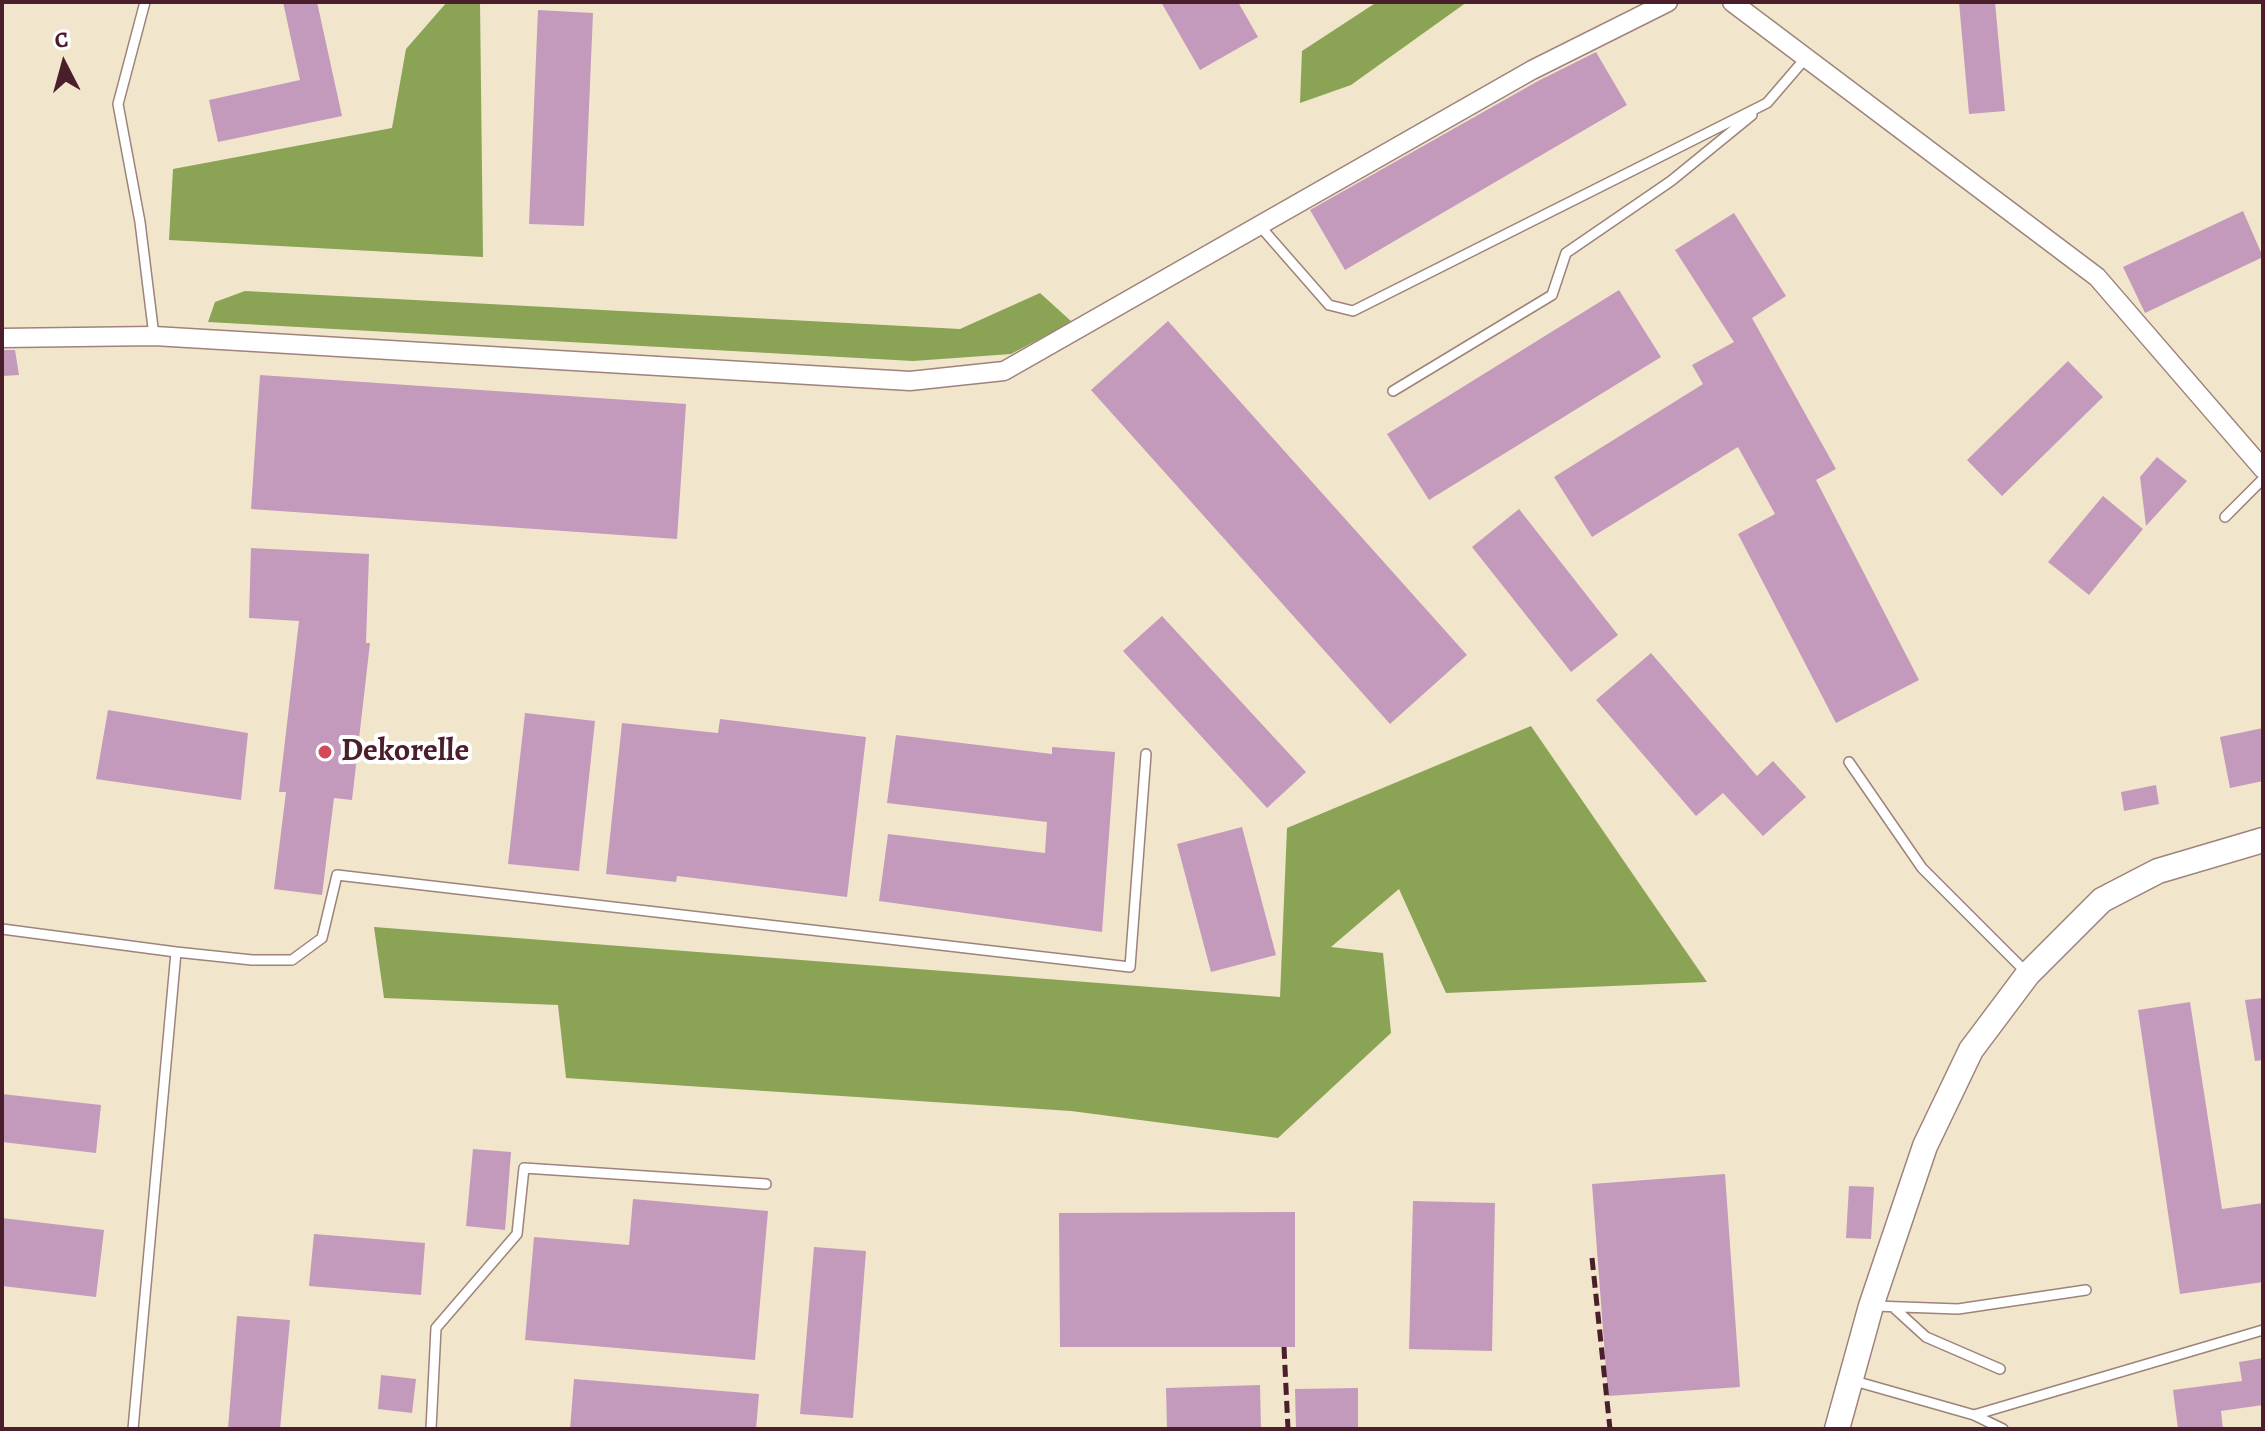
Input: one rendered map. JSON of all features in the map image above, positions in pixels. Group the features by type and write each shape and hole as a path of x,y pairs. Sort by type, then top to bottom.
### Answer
{"street":[{"path":"2,338 154,336 910,381 1004,371 1532,70 1668,2"},
{"path":"1732,2 1804,60 2097,277 2263,469"},
{"path":"1837,1429 1851,1380 1882,1306 1925,1146 1945,1098 1971,1050 2028,974 2102,900 2158,871 2263,840"}],"lane":[{"path":"145,2 118,104 140,222 154,336"},
{"path":"1393,391 1552,295 1566,253 1671,181 1767,103 1804,60"},
{"path":"1259,225 1329,305 1353,311 1767,103"},
{"path":"2225,517 2263,479"},
{"path":"2,929 176,952 252,960 292,960 322,938 337,875 1130,967 1146,754"},
{"path":"1849,762 1922,868 2028,974"},
{"path":"133,1429 176,952"},
{"path":"431,1429 436,1328 517,1234 524,1168 766,1184"},
{"path":"1882,1306 1958,1309 2086,1290"},
{"path":"1882,1306 1926,1337 2000,1369"},
{"path":"1974,1415 2263,1330"},
{"path":"1851,1380 1974,1415 2003,1429"}],"green space":[{"path":"447,2 480,2 483,257 169,240 173,169 392,128 406,49"},
{"path":"1377,2 1467,2 1351,85 1300,103 1302,51"},
{"path":"245,291 960,329 1040,293 1072,322 1011,354 913,361 208,322 215,302"},
{"path":"1531,726 1707,982 1446,993 1399,889 1331,947 1383,953 1391,1033 1278,1138 1071,1111 566,1078 558,1005 384,998 374,927 1280,997 1287,828"}],"building":[{"path":"283,2 317,2 342,116 218,142 209,100 300,80"},
{"path":"1161,2 1238,2 1258,37 1200,70"},
{"path":"1959,2 1995,2 2005,111 1969,114"},
{"path":"538,10 593,13 584,226 529,224"},
{"path":"1596,52 1627,105 1345,270 1310,210 1538,81"},
{"path":"2243,211 2263,257 2145,313 2123,267"},
{"path":"1734,213 1786,296 1752,318 1836,469 1816,480 1919,680 1836,723 1738,534 1775,514 1738,447 1592,537 1554,477 1703,384 1692,365 1734,342 1675,250"},
{"path":"1619,290 1661,357 1429,500 1387,434"},
{"path":"1168,321 1467,655 1390,724 1091,390"},
{"path":"2,350 15,350 19,375 2,376"},
{"path":"2068,361 2103,397 2002,496 1967,460"},
{"path":"260,375 686,404 677,539 251,509"},
{"path":"2157,457 2187,481 2146,526 2140,477"},
{"path":"2103,496 2143,529 2089,595 2048,562"},
{"path":"1519,509 1618,635 1571,672 1472,547"},
{"path":"251,548 369,554 366,643 370,643 352,800 334,798 322,895 274,889 286,792 279,792 299,621 249,618"},
{"path":"1162,616 1306,772 1267,808 1123,651"},
{"path":"1651,653 1757,776 1773,761 1806,797 1763,836 1723,793 1696,816 1596,700"},
{"path":"108,710 248,733 241,800 96,779"},
{"path":"525,713 595,721 579,871 508,864"},
{"path":"720,719 866,737 847,897 677,876 676,882 606,874 622,723 718,733"},
{"path":"2263,728 2263,781 2230,788 2220,737"},
{"path":"896,735 1052,754 1052,747 1115,752 1102,932 879,901 888,834 1045,853 1047,822 887,803"},
{"path":"2156,785 2159,804 2124,811 2121,792"},
{"path":"1242,827 1276,955 1211,972 1177,844"},
{"path":"2263,998 2263,1060 2255,1061 2245,1000"},
{"path":"2190,1002 2222,1209 2263,1203 2263,1282 2180,1294 2138,1010"},
{"path":"2,1094 101,1105 96,1153 2,1142"},
{"path":"473,1149 511,1152 505,1230 466,1226"},
{"path":"1725,1174 1740,1387 1608,1396 1592,1184"},
{"path":"1849,1186 1874,1187 1871,1239 1846,1238"},
{"path":"633,1199 768,1211 755,1360 525,1340 534,1237 629,1245"},
{"path":"1413,1201 1495,1203 1492,1351 1409,1349"},
{"path":"1295,1212 1295,1347 1060,1347 1059,1213"},
{"path":"2,1218 104,1230 96,1297 2,1286"},
{"path":"314,1234 425,1243 421,1295 309,1286"},
{"path":"814,1247 866,1251 853,1418 800,1414"},
{"path":"237,1316 290,1320 280,1429 228,1429"},
{"path":"2263,1358 2263,1405 2221,1411 2223,1429 2178,1429 2173,1390 2242,1381 2239,1362"},
{"path":"381,1375 416,1379 412,1413 378,1409"},
{"path":"574,1379 759,1394 756,1429 570,1429"},
{"path":"1260,1385 1261,1429 1167,1429 1166,1388"},
{"path":"1358,1388 1358,1429 1296,1429 1295,1389"}],"railway":[{"path":"1592,1258 1610,1429"},
{"path":"1284,1347 1288,1429"}],"place":[{"name":"Dekorelle","path":"325,752"}]}
